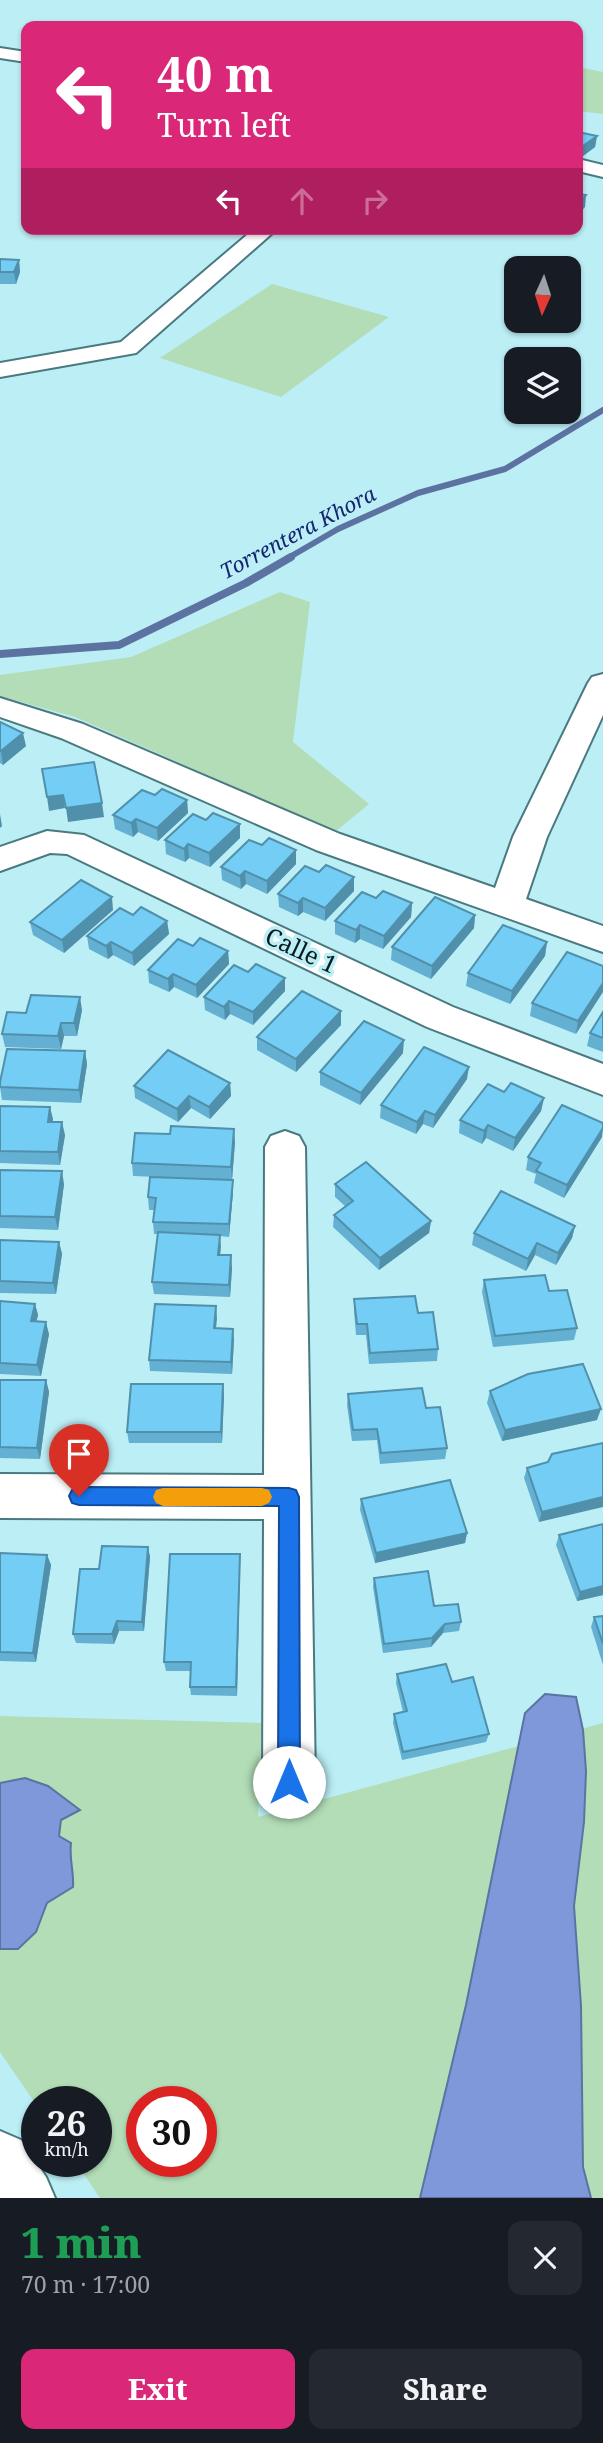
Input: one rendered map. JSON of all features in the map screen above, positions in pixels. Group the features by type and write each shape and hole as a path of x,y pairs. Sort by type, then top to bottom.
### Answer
{"street":[{"path":"0,53 21,56"},
{"path":"583,166 603,171"},
{"path":"0,370 128,348 260,235"},
{"path":"506,906 530,837 603,683"},
{"path":"0,707 72,731 328,842 603,939"},
{"name":"Calle 1","path":"0,860 47,842 72,843 440,1017 603,1080"},
{"path":"285,1147 289,1782"},
{"path":"0,1496 289,1497"},
{"path":"0,2161 25,2198"}],"green space":[{"path":"583,68 603,72 603,114 583,112"},
{"path":"272,284 389,317 281,397 160,358"},
{"path":"280,592 310,602 293,742 369,804 336,831 75,717 0,696 0,675 131,657"},
{"path":"0,1716 262,1723 258,1817 603,1723 603,2198 100,2198 86,2177 112,2177 112,2086 23,2086 0,2052"}],"water":[{"path":"545,1694 576,1697 583,1730 586,1771 584,1822 574,1906 581,2006 583,2167 591,2198 420,2198 466,2005 525,1713"},
{"path":"25,1778 48,1786 80,1810 61,1820 59,1836 71,1843 73,1887 47,1903 36,1932 18,1949 0,1949 0,1783"}],"building":[{"path":"583,133 597,136 583,146"},
{"path":"0,259 19,260 14,272 0,272"},
{"path":"0,722 23,733 1,751 0,751"},
{"path":"94,762 102,803 66,808 63,795 47,797 42,769"},
{"path":"162,789 187,800 157,828 136,819 131,823 113,815 142,790 155,795"},
{"path":"213,813 240,824 209,853 188,844 184,849 165,840 193,814 206,820"},
{"path":"269,838 296,850 267,881 245,871 240,876 221,867 249,840 262,845"},
{"path":"326,865 354,877 325,908 303,898 298,903 278,894 305,866 319,872"},
{"path":"81,880 112,897 62,940 30,922"},
{"path":"383,891 412,903 384,936 360,925 356,930 335,921 362,892 376,898"},
{"path":"435,897 475,915 432,966 392,947"},
{"path":"141,907 167,921 132,953 111,942 106,946 87,936 120,908 133,915"},
{"path":"503,925 547,942 512,991 468,973"},
{"path":"200,938 228,951 196,985 173,974 168,979 148,970 178,939 193,946"},
{"path":"567,952 603,966 603,983 578,1021 532,1003"},
{"path":"256,964 285,978 253,1012 229,1001 224,1007 204,997 234,965 248,972"},
{"path":"302,991 341,1011 296,1059 257,1037"},
{"path":"31,995 80,997 74,1023 61,1023 58,1036 2,1034 7,1012 26,1013"},
{"path":"603,1012 603,1038 590,1033"},
{"path":"364,1021 404,1040 361,1093 320,1072"},
{"path":"424,1047 469,1067 435,1115 425,1111 417,1122 381,1105"},
{"path":"7,1049 85,1051 79,1090 0,1087"},
{"path":"168,1050 230,1083 209,1107 189,1096 177,1109 134,1086"},
{"path":"511,1083 544,1098 515,1138 488,1125 484,1131 460,1120 488,1084 504,1092"},
{"path":"562,1105 603,1123 603,1128 567,1185 536,1171 541,1163 528,1157"},
{"path":"0,1106 50,1107 48,1122 62,1122 58,1152 0,1151"},
{"path":"171,1126 234,1129 231,1167 132,1163 135,1133 170,1134"},
{"path":"366,1162 431,1221 380,1258 334,1215 353,1201 335,1184"},
{"path":"0,1170 62,1171 55,1217 0,1216"},
{"path":"150,1177 233,1180 229,1224 153,1222 156,1198 148,1197"},
{"path":"501,1191 575,1226 558,1253 537,1243 528,1259 474,1233"},
{"path":"158,1232 220,1235 218,1255 231,1255 229,1285 152,1282"},
{"path":"0,1240 59,1242 53,1283 0,1281"},
{"path":"545,1275 549,1291 567,1290 577,1328 495,1336 484,1280"},
{"path":"415,1296 418,1313 433,1312 438,1349 370,1353 367,1324 357,1324 354,1299"},
{"path":"0,1301 35,1304 31,1321 46,1322 37,1365 0,1363"},
{"path":"155,1304 216,1306 214,1328 233,1329 231,1362 149,1360"},
{"path":"583,1364 601,1409 505,1430 490,1391 528,1374"},
{"path":"0,1380 46,1380 37,1448 0,1447"},
{"path":"131,1384 223,1384 221,1432 127,1432"},
{"path":"422,1388 426,1408 440,1407 447,1448 381,1453 377,1429 353,1430 348,1394"},
{"path":"603,1443 603,1497 542,1512 527,1468 548,1462 552,1454"},
{"path":"450,1480 467,1533 376,1553 361,1499"},
{"path":"603,1524 603,1586 580,1592 559,1535"},
{"path":"102,1546 148,1547 142,1622 117,1621 112,1634 73,1634 80,1569 99,1569"},
{"path":"0,1553 47,1555 33,1653 0,1652"},
{"path":"170,1554 240,1554 236,1687 190,1687 191,1662 164,1662"},
{"path":"428,1571 434,1606 458,1604 461,1622 445,1624 432,1638 384,1644 374,1578"},
{"path":"603,1616 603,1644 594,1617"},
{"path":"446,1664 452,1682 473,1677 489,1734 403,1752 394,1714 407,1711 397,1674"}],"waterway":[{"name":"Torrentera Khora","path":"288,558 338,529 418,493 505,469 603,410"},
{"name":"Torrentera Khora","path":"0,654 119,645 246,583 291,557"}],"slow traffic":[{"path":"163,1497 262,1497"}],"route":[{"path":"79,1496 289,1497 289,1782"}]}
